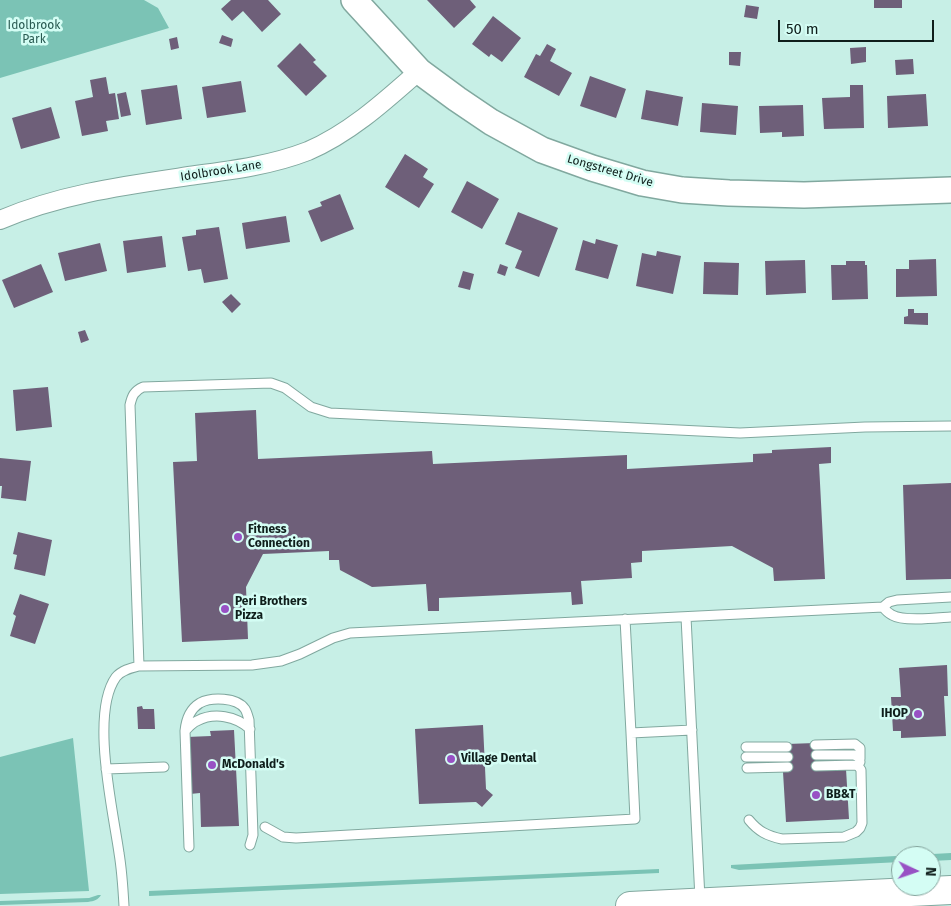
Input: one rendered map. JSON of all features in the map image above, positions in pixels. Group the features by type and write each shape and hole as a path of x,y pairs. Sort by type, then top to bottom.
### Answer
{"main road":[{"path":"630,906 766,903 951,890"}],"street":[{"name":"Longstreet Drive","path":"354,0 419,71 491,122 542,150 592,168 642,183 682,190 739,194 804,195 951,190"},
{"name":"Idolbrook Lane","path":"0,220 18,212 97,190 253,167 308,151 337,136 361,120 419,71"}],"lane":[{"path":"139,666 130,405 132,396 143,387 272,383 286,388 311,407 330,412 740,433 865,427 951,426"},
{"path":"124,906 121,870 106,769 103,721 110,690 116,678 122,672 139,666 252,664 281,661 333,638 350,633 884,607 889,602 897,600 951,597"},
{"path":"884,607 891,615 903,619 951,617"},
{"path":"686,617 692,730 686,904"},
{"path":"264,828 283,837 296,838 635,819 625,620"},
{"path":"189,847 186,721 189,714 199,704 205,701 222,700 236,702 245,709 249,720 253,835 250,845"},
{"path":"185,731 198,720 215,717 238,720 250,729"},
{"path":"631,733 692,730"},
{"path":"749,820 763,833 782,839 844,837 851,835 860,828 862,823 860,748 855,744 815,745"},
{"path":"746,747 787,747"},
{"path":"816,755 857,755 860,759"},
{"path":"746,757 788,757"},
{"path":"816,766 856,765 861,770"},
{"path":"747,768 788,766"},
{"path":"106,769 164,767"}],"green space":[{"name":"Idolbrook Park","path":"0,0 144,0 158,8 169,28 0,78"},
{"path":"73,738 89,891 0,894 0,757"},
{"path":"951,853 951,860 941,860 941,854"},
{"path":"891,856 891,862 739,870 731,868 731,865"},
{"path":"659,869 659,873 149,896 149,891"},
{"path":"101,895 99,898 88,902 0,905 0,901 89,898"}],"building":[{"path":"231,0 268,0 281,14 262,32 243,11 232,21 221,9"},
{"path":"427,0 470,0 476,7 454,28"},
{"path":"874,0 902,0 902,8 874,8"},
{"path":"746,5 759,7 757,19 744,17"},
{"path":"493,16 521,38 502,62 491,54 489,57 472,44"},
{"path":"222,35 233,39 231,47 219,43"},
{"path":"177,37 179,48 171,50 169,39"},
{"path":"300,43 316,60 313,62 327,76 306,96 277,66"},
{"path":"547,44 556,49 550,61 572,73 559,96 524,77 536,54 540,56"},
{"path":"866,47 866,62 851,64 850,48"},
{"path":"729,52 741,52 740,66 729,65"},
{"path":"913,59 914,74 896,75 895,60"},
{"path":"590,76 626,89 616,118 580,106"},
{"path":"106,77 109,94 115,93 119,119 106,121 108,131 82,136 75,101 93,97 90,80"},
{"path":"241,81 246,112 207,118 202,87"},
{"path":"177,85 182,119 146,125 141,90"},
{"path":"850,85 863,85 864,128 824,129 822,98 850,97"},
{"path":"646,90 683,97 678,126 641,119"},
{"path":"126,92 131,115 121,117 117,94"},
{"path":"926,94 928,126 888,128 887,96"},
{"path":"702,103 738,106 736,135 700,132"},
{"path":"803,105 804,136 782,137 782,132 760,133 759,106"},
{"path":"51,107 60,138 21,149 12,118"},
{"path":"405,154 428,169 423,177 434,184 419,208 385,187"},
{"path":"467,181 499,199 482,229 451,212"},
{"path":"340,194 354,229 321,242 308,211 322,206 320,202"},
{"path":"518,212 558,228 539,277 515,268 522,251 505,244"},
{"path":"286,216 290,242 246,249 242,223"},
{"path":"219,227 228,279 204,283 201,269 188,271 182,237 196,235 196,230"},
{"path":"162,236 166,267 127,273 123,241"},
{"path":"596,239 618,245 608,279 575,270 583,240 595,244"},
{"path":"100,243 107,271 65,281 58,253"},
{"path":"657,251 681,256 673,294 636,286 642,253 656,256"},
{"path":"936,259 937,296 896,297 896,269 909,269 909,260"},
{"path":"805,260 806,293 766,295 765,261"},
{"path":"846,261 865,261 865,265 867,265 868,299 832,300 831,265 846,265"},
{"path":"704,262 739,263 738,295 703,294"},
{"path":"41,264 53,292 14,308 2,280"},
{"path":"500,264 508,267 505,276 497,273"},
{"path":"463,271 474,274 470,290 458,287"},
{"path":"231,294 241,304 232,313 222,302"},
{"path":"908,309 914,309 914,313 928,313 928,325 904,324 904,317 908,316"},
{"path":"85,330 89,340 81,343 78,332"},
{"path":"48,387 52,427 16,431 13,390"},
{"path":"256,410 258,459 432,451 433,464 627,455 627,469 753,462 753,454 772,453 772,450 831,447 831,463 819,464 825,579 774,581 773,568 732,546 642,551 642,562 631,563 632,578 581,581 583,604 572,605 571,592 439,598 439,611 428,611 426,584 372,587 340,570 339,560 329,560 329,551 263,554 246,587 248,639 182,642 173,462 197,461 195,413"},
{"path":"0,458 31,461 26,501 1,498"},
{"path":"951,483 951,579 906,580 903,485"},
{"path":"18,532 52,540 45,576 14,569 17,555 13,554"},
{"path":"20,594 49,604 35,644 10,636 16,616 13,614"},
{"name":"IHOP","path":"947,665 948,696 944,696 946,736 901,738 901,731 893,731 891,697 901,697 899,668"},
{"path":"142,706 143,709 154,709 155,729 138,729 137,707"},
{"name":"Village Dental","path":"483,725 486,789 493,795 482,807 476,802 419,804 415,729"},
{"name":"McDonald's","path":"234,730 239,826 201,827 200,793 190,794 187,737 211,736 210,731"},
{"name":"BB&T","path":"815,743 817,771 846,769 849,819 786,822 783,772 789,772 787,744"}],"place":[{"name":"Fitness Connection","path":"238,537"},
{"name":"Peri Brothers Pizza","path":"225,609"},
{"name":"IHOP","path":"918,714"},
{"name":"Village Dental","path":"451,759"},
{"name":"McDonald's","path":"212,765"},
{"name":"BB&T","path":"816,795"}]}
